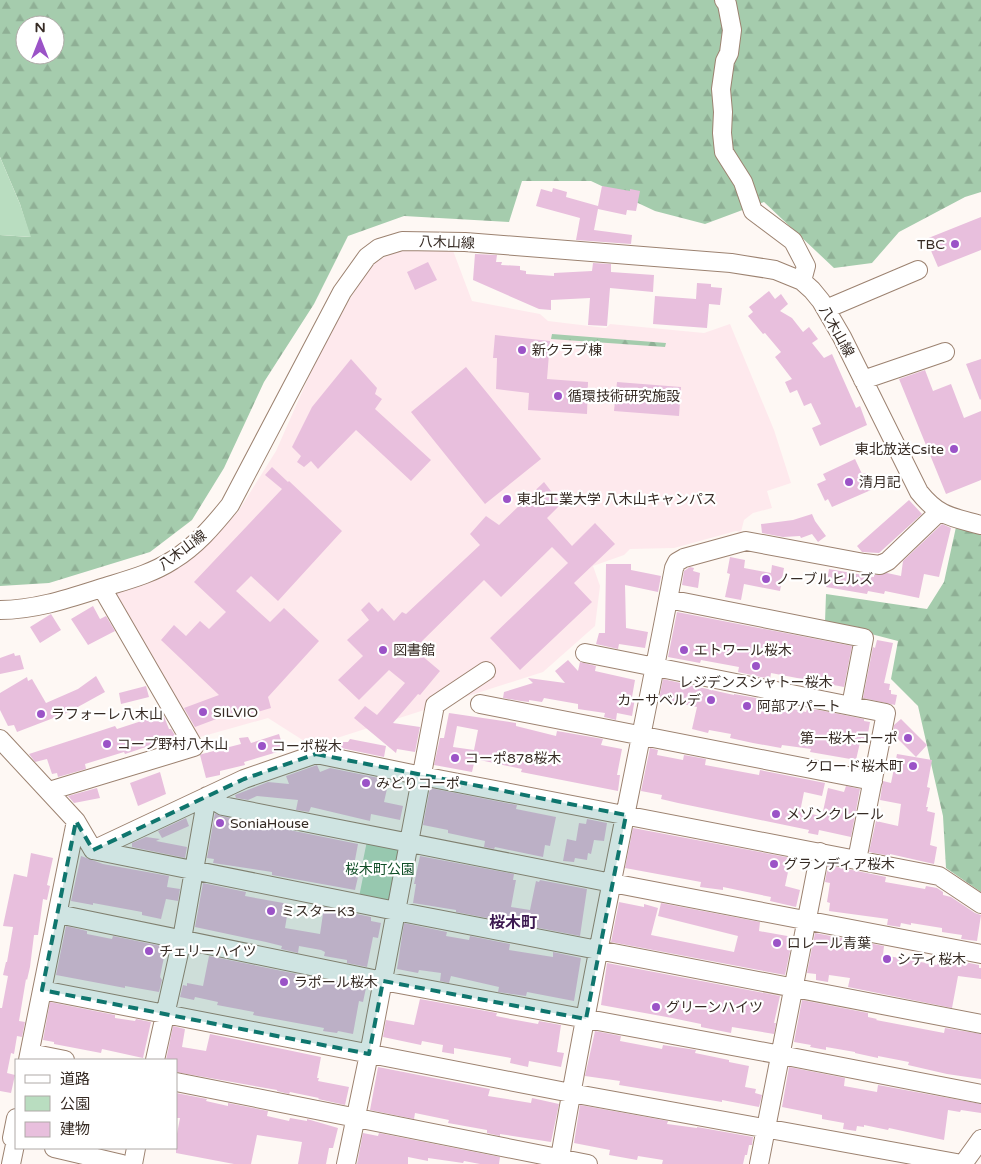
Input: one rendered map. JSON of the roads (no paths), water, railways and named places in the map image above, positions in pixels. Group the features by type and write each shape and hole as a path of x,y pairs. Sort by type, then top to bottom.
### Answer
{"street":[{"path":"724,0 727,4 732,30 729,53 724,61 721,89 724,152 743,182 753,211 793,241 806,266 802,282"},
{"name":"八木山線","path":"0,610 28,608 63,600 153,572 192,546 230,505 342,292 367,257 379,248 402,241 465,242 731,262 775,270 802,282 812,290 842,336 919,492 939,512"},
{"path":"826,309 918,270"},
{"path":"863,380 945,352"},
{"path":"560,1158 612,883 674,568 677,562 684,558 746,541 864,563 880,564 888,561 939,512 981,525"},
{"path":"49,791 194,747 102,588"},
{"path":"668,599 864,638 851,706"},
{"path":"585,653 886,713 857,860"},
{"path":"346,1164 410,843 435,705 486,671"},
{"path":"480,704 873,781"},
{"path":"0,739 76,820 93,850 396,911 981,1024"},
{"path":"93,850 244,779 316,754 939,876 981,904"},
{"path":"207,796 223,806 981,954"},
{"path":"155,1059 182,939 207,796"},
{"path":"53,1059 29,1057 76,820"},
{"path":"759,1164 820,852"},
{"path":"58,914 383,981 981,1094"},
{"path":"42,990 571,1093 962,1164 981,1139"},
{"path":"178,1082 588,1164"},
{"path":"11,1164 11,1138 15,1122"},
{"path":"58,1149 122,1164"},
{"path":"133,1164 136,1149"}],"place":[{"name":"TBC","path":"955,244"},
{"name":"新クラブ棟","path":"522,350"},
{"name":"循環技術研究施設","path":"558,396"},
{"name":"東北放送Csite","path":"954,449"},
{"name":"清月記","path":"849,482"},
{"name":"東北工業大学 八木山キャンパス","path":"507,499"},
{"name":"ノーブルヒルズ","path":"766,579"},
{"name":"図書館","path":"383,650"},
{"name":"エトワール桜木","path":"684,650"},
{"name":"レジデンスシャトー桜木","path":"756,666"},
{"name":"カーサベルデ","path":"711,700"},
{"name":"阿部アパート","path":"747,706"},
{"name":"SILVIO","path":"203,712"},
{"name":"ラフォーレ八木山","path":"41,714"},
{"name":"第一桜木コーポ","path":"908,738"},
{"name":"コープ野村八木山","path":"107,744"},
{"name":"コーポ桜木","path":"262,746"},
{"name":"コーポ878桜木","path":"455,758"},
{"name":"クロード桜木町","path":"913,766"},
{"name":"みどりコーポ","path":"366,783"},
{"name":"メゾンクレール","path":"776,814"},
{"name":"SoniaHouse","path":"220,823"},
{"name":"グランディア桜木","path":"774,864"},
{"name":"ミスターK3","path":"271,911"},
{"name":"ロレール青葉","path":"777,943"},
{"name":"チェリーハイツ","path":"149,951"},
{"name":"シティ桜木","path":"887,959"},
{"name":"ラポール桜木","path":"284,982"},
{"name":"グリーンハイツ","path":"656,1007"}],"district":[{"name":"桜木町","path":"513,922"}],"park label":[{"name":"桜木町公園","path":"380,869"}]}
